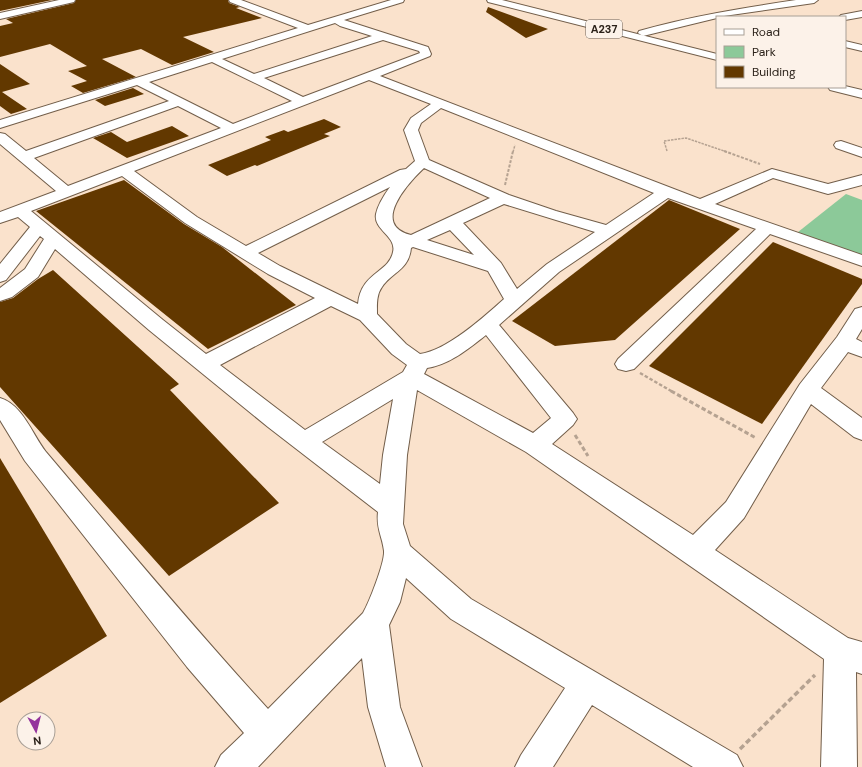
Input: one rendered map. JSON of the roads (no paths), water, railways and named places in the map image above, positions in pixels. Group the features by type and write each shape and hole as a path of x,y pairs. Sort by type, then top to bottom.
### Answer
{"main road":[{"path":"0,16 71,0"},
{"path":"234,0 308,29"},
{"path":"0,124 400,0"},
{"name":"A237","path":"491,0 716,57"},
{"name":"A237","path":"516,0 716,51"},
{"path":"784,0 794,3"},
{"path":"643,33 680,22 814,0"},
{"path":"11,4 25,10"},
{"path":"846,17 862,14"},
{"path":"846,17 862,20"},
{"path":"0,218 426,54 424,49 343,24 337,20"},
{"path":"253,78 384,36"},
{"path":"846,44 862,48"},
{"path":"212,58 304,102"},
{"path":"370,76 666,192 862,261"},
{"path":"138,81 233,129"},
{"path":"846,83 862,87"},
{"path":"838,88 862,94"},
{"path":"24,157 179,102"},
{"path":"439,104 416,121 411,130 422,158 418,165 397,186 389,197 384,217 388,227 404,241 495,267"},
{"path":"0,137 67,193"},
{"path":"841,145 862,153"},
{"path":"245,253 418,165 463,179 503,198 608,231"},
{"path":"124,171 190,220 245,253 274,270 367,316 397,348 410,358 415,370 535,445 851,655 839,767"},
{"path":"701,204 772,173 828,189 862,180"},
{"path":"304,442 488,325 549,272 666,192"},
{"path":"404,241 452,222 503,198"},
{"path":"21,211 205,364 304,442 390,506"},
{"path":"452,222 495,267 515,301"},
{"path":"626,364 768,227"},
{"path":"0,276 46,232"},
{"path":"0,295 32,273 46,232"},
{"path":"367,316 370,290 374,284 396,265 402,254 404,241"},
{"path":"205,364 330,298"},
{"path":"695,552 735,510 808,390 853,346 862,313"},
{"path":"488,325 565,419 535,445"},
{"path":"233,767 268,734 374,624 385,602 398,554 390,524 390,506 401,413 406,388 415,370"},
{"path":"808,390 862,432"},
{"path":"2,412 39,460 198,656 268,734"},
{"path":"398,554 461,609 724,766"},
{"path":"374,624 384,707 404,767"},
{"path":"533,767 587,684"}]}
